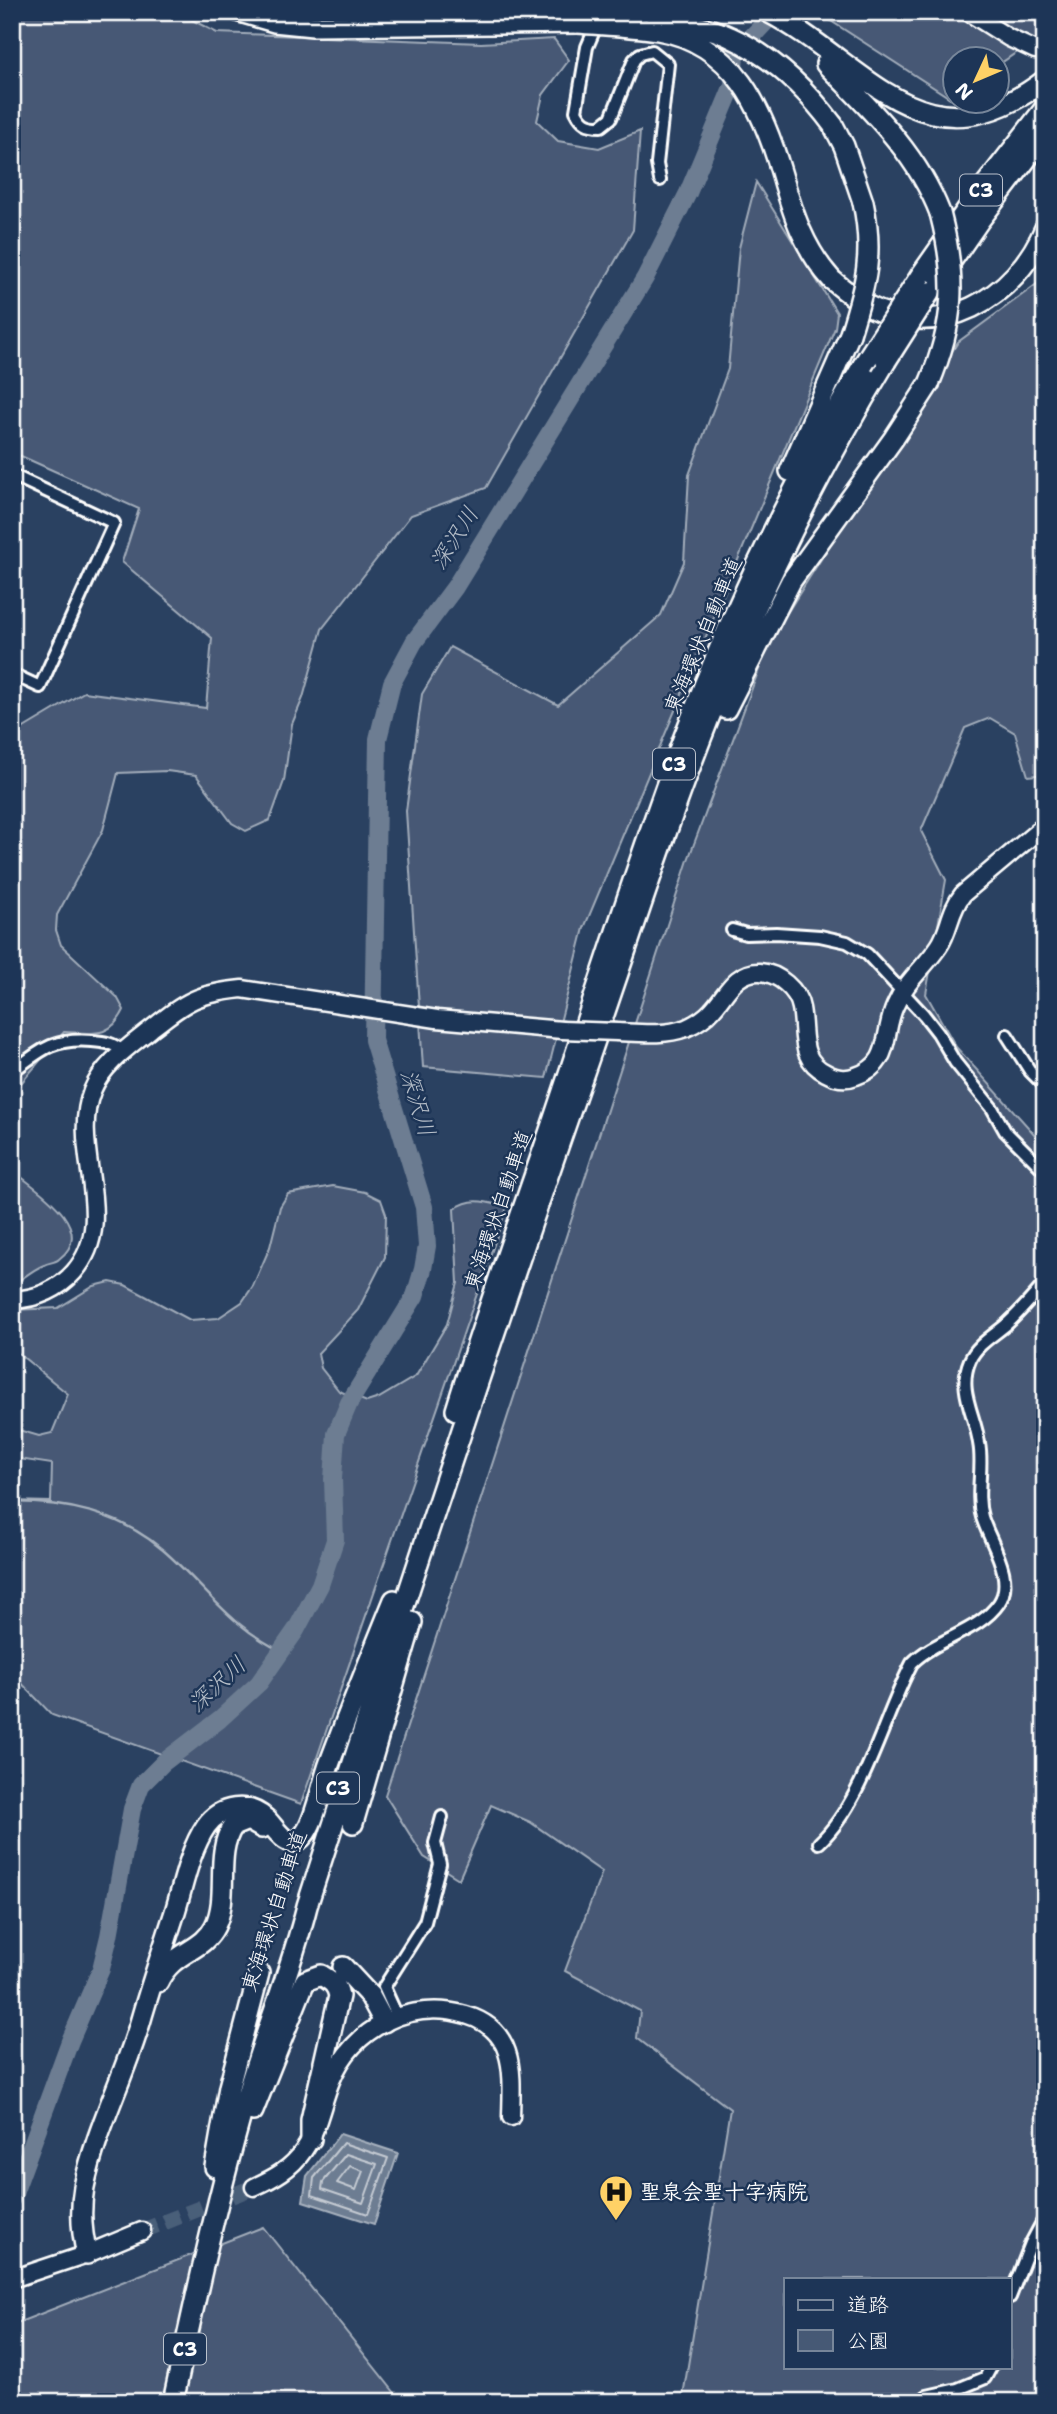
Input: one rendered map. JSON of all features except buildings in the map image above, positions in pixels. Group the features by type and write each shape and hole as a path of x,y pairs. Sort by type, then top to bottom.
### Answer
{"highway":[{"path":"240,12 274,22 313,26 651,20 682,23 730,37 786,72 814,99 844,146 863,202 867,221 869,266 850,334 754,554 718,654"},
{"name":"C3","path":"641,910 731,699 791,581 894,438 929,384 947,336 951,311 950,253 940,213 932,194 861,88 768,12"},
{"path":"578,23 660,30 702,47 734,73 748,90 765,120 791,205 807,246 832,280 868,306 903,317 942,317 979,305 1010,282 1027,262 1045,228"},
{"name":"C3","path":"861,88 929,113 952,115 979,113 1004,105 1045,80"},
{"name":"東海環状自動車道","path":"166,2402 250,2085 300,1936 307,1906 467,1418 708,722 755,609 827,462 886,361 925,283 975,198 1045,108"},
{"name":"東海環状自動車道","path":"173,2402 202,2238 250,2061 354,1740 395,1595 485,1316 679,751 718,654 798,480 863,365 925,283 979,220 1045,135"},
{"path":"353,1823 444,1512 467,1418"},
{"path":"87,2254 80,2211 91,2158 142,2018 197,1845 213,1819 229,1809 245,1808 266,1819 286,1841 294,1841 307,1831 329,1765 395,1595"},
{"path":"142,2018 166,1968 179,1956 199,1945 214,1930 220,1911 225,1841 233,1826 248,1820 256,1823 263,1829 272,1845"},
{"path":"343,1967 390,2019"},
{"path":"195,2289 198,2243 213,2179 229,2087 259,1973"},
{"path":"195,2289 205,2278 242,2137 305,1982 321,1975 333,1982 339,1996 311,2120 311,2139"}],"street":[{"path":"612,12 593,33 587,47 576,111 581,120 589,126 601,126 611,118 634,60 640,54 652,51 668,64 657,164 660,180"},
{"path":"968,12 1009,38 1035,50"},
{"path":"12,475 114,523 40,687 12,674"},
{"path":"12,1300 27,1300 46,1293 66,1281 82,1263 91,1242 95,1219 85,1137 86,1113 93,1089 123,1051 188,1001 199,996 242,989 437,1020 562,1030 662,1034 686,1028 712,1010 730,986 745,975 759,972 783,981 794,992 801,1007 807,1057 818,1069 834,1077 851,1078 867,1072 880,1060 895,1006 911,978 940,945 950,913 963,894 1045,825"},
{"path":"732,930 746,934 820,936 847,942 867,954 938,1033 954,1062 992,1108 1005,1131 1045,1171"},
{"path":"1007,1035 1030,1071 1045,1086"},
{"path":"12,1072 38,1052 64,1040 111,1042 123,1051"},
{"path":"819,1843 847,1807 912,1663 926,1649 974,1626 998,1604 1004,1592 999,1561 982,1519 979,1504 980,1443 964,1388 965,1379 970,1359 978,1349 1010,1321 1045,1283"},
{"path":"390,2019 383,1987 425,1922 440,1864 435,1843 442,1817"},
{"path":"254,2187 281,2175 303,2152 311,2139 332,2079 342,2060 360,2039 390,2019 427,2010 445,2011 476,2019 490,2027 502,2040 510,2061 511,2117"},
{"path":"1012,2293 1031,2243 1045,2217"},
{"path":"12,2279 87,2254 142,2231"},
{"path":"921,2402 926,2396 958,2389 985,2378 990,2368"}],"green space":[{"path":"12,12 177,12 217,33 481,43 554,39 569,60 543,95 537,121 558,141 599,148 640,131 633,230 486,488 411,515 322,629 303,698 292,724 284,781 270,820 246,831 232,823 196,775 167,771 118,773 103,830 57,915 56,930 61,945 117,997 124,1010 113,1026 106,1030 92,1033 64,1032 12,1094 12,735 84,692 206,708 212,638 122,562 139,509 12,452"},
{"path":"817,12 1045,12 1045,33 1012,55 1012,46 942,46 942,93"},
{"path":"756,182 837,313 835,328 584,928 546,1078 423,1067 406,811 422,694 450,647 558,705 661,615 684,562 689,475 728,369 739,248"},
{"path":"1045,278 1045,774 1028,776 1015,733 990,718 965,728 921,831 946,880 926,994 956,1047 1045,1146 1045,2402 682,2402 730,2109 637,2038 640,2011 565,1971 602,1872 530,1822 491,1805 459,1879 424,1857 385,1795 688,860 770,640 958,342"},
{"path":"12,1170 48,1198 68,1222 72,1235 69,1247 59,1259 36,1269 12,1286"},
{"path":"333,1186 365,1192 381,1200 386,1214 385,1257 358,1310 318,1353 321,1368 339,1391 367,1402 416,1376 447,1324 458,1283 454,1209 474,1201 507,1207 301,1804 52,1715 12,1673 12,1501 51,1502 52,1464 12,1458 12,1428 39,1436 52,1433 68,1394 12,1348 12,1310 58,1308 94,1286 110,1282 125,1285 190,1320 218,1318 242,1302 253,1286 270,1247 280,1207 288,1194"},
{"path":"263,2227 402,2402 12,2402 12,2352 17,2323"},
{"path":"484,2396 590,2402 452,2402"}],"water":[{"path":"340,2134 398,2153 374,2224 303,2201 307,2176"}],"waterway":[{"name":"深沢川","path":"12,2199 70,2041 101,1969 132,1809 141,1785 164,1762 220,1719 259,1683 296,1630 320,1585 335,1540 333,1479 336,1434 349,1403 415,1296 423,1269 427,1246 424,1207 373,1040 378,739 392,683 414,642 455,587 645,278 688,193 733,85 735,55 775,12"},
{"path":"12,1502 73,1507 129,1527 163,1550 231,1617 262,1641 281,1651"}],"tunnel":[{"path":"142,2231 254,2187"}],"place":[{"name":"聖泉会聖十字病院","path":"616,2222"}]}
